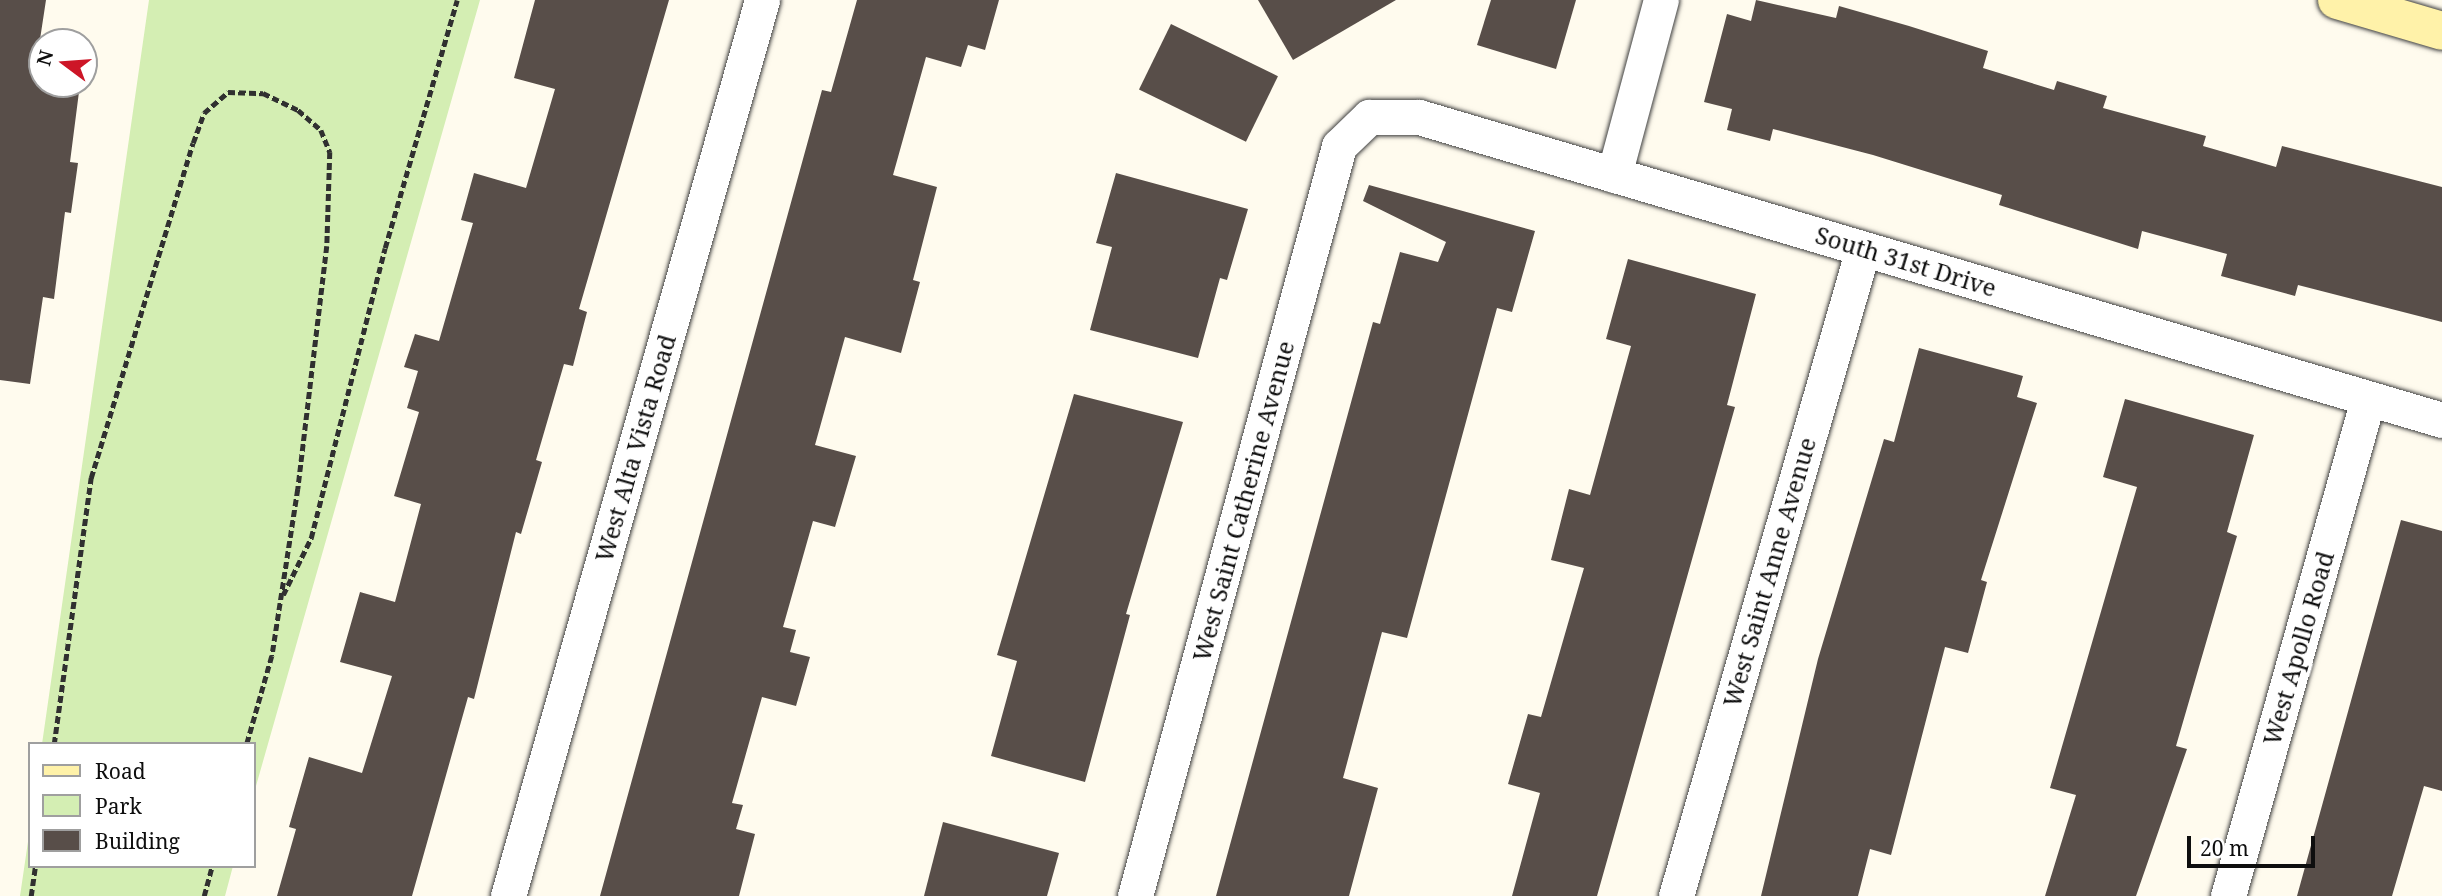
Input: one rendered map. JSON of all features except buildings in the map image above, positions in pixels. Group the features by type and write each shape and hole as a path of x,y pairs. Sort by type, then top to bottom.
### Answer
{"street":[{"name":"West Alta Vista Road","path":"509,896 762,0"},
{"path":"1614,175 1661,0"},
{"path":"2337,0 2442,31"},
{"name":"South 31st Drive","path":"1369,117 1419,117 2442,420"},
{"name":"West Saint Catherine Avenue","path":"1135,896 1339,146 1369,117"},
{"name":"West Saint Anne Avenue","path":"1676,896 1863,248"},
{"name":"West Apollo Road","path":"2228,896 2368,399"}],"path":[{"path":"281,598 312,538 385,248 457,0"},
{"path":"54,742 91,478 193,143 204,113 228,92 263,93 298,110 321,130 330,152 327,246 281,598 272,656 248,742"},
{"path":"31,896 36,868"},
{"path":"204,896 211,868"}],"green space":[{"path":"149,0 480,0 256,786 256,742 42,742"},
{"path":"28,842 28,868 232,868 225,896 20,896"}]}
